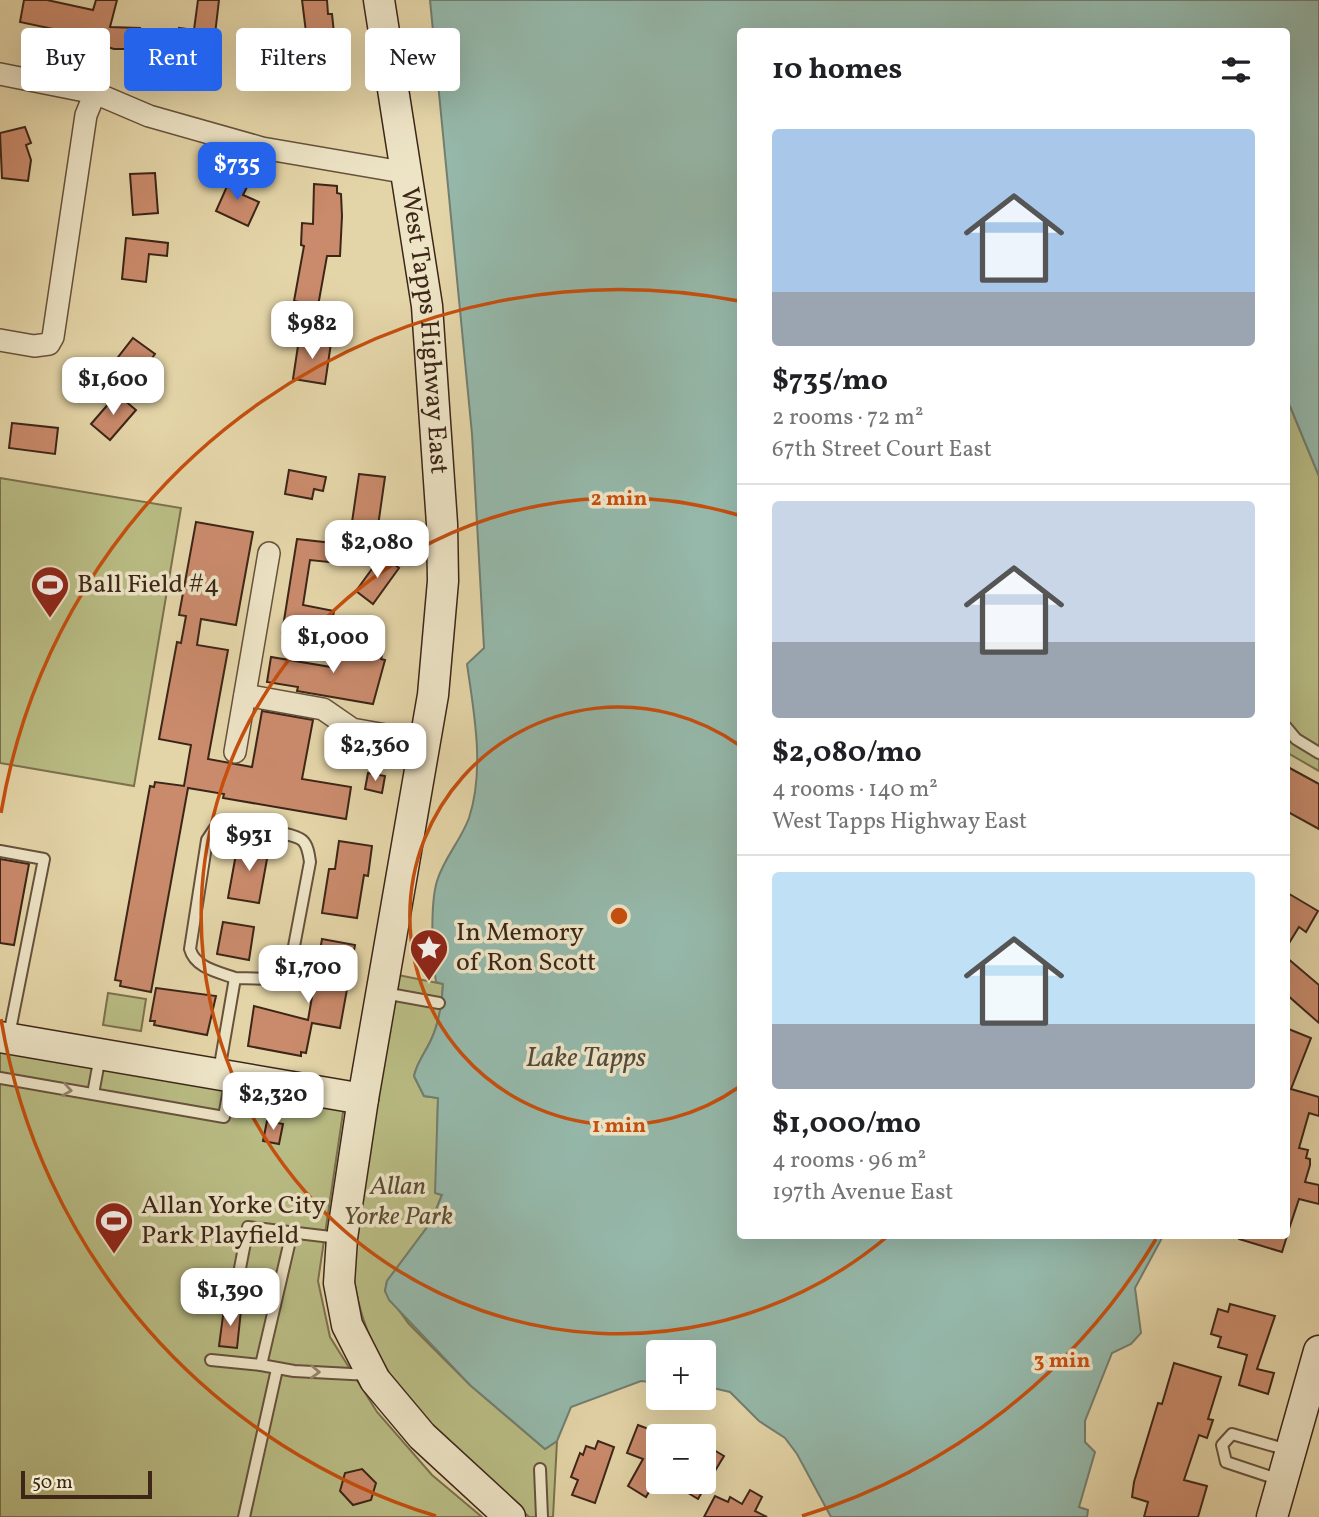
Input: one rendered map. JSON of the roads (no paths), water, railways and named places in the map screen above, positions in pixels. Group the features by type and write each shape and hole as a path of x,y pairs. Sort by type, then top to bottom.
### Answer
{"street":[{"name":"West Tapps Highway East","path":"379,0 427,306 442,524 440,629 425,742 363,1099 342,1238 339,1283 341,1304 356,1348 372,1375 422,1436 510,1517"},
{"path":"0,74 95,93 149,116 262,148 408,173"},
{"path":"0,340 34,346 49,344 53,337 86,116 95,93"},
{"path":"235,752 268,553"},
{"path":"245,695 323,709 352,729 425,742"},
{"path":"4,1037 363,1099"},
{"path":"1272,1517 1319,1351"}],"lane":[{"path":"1290,732 1296,739 1319,753"},
{"path":"228,825 297,836 307,847 310,862 291,962 274,979 235,978 201,964 195,960 190,949 207,840 215,828 228,825"},
{"path":"0,852 44,859 4,1037"},
{"path":"0,1078 224,1117 225,1076 235,978"},
{"path":"381,992 439,1003"},
{"path":"93,1094 100,1054"},
{"path":"275,1305 235,1294 248,1227 342,1238"},
{"path":"261,1365 292,1232"},
{"path":"211,1360 277,1369 372,1375"},
{"path":"244,1517 277,1369"},
{"path":"1282,1481 1226,1462 1222,1445 1233,1434 1291,1451"},
{"path":"540,1469 542,1517"}],"water":[{"name":"Lake Tapps","path":"430,0 1319,0 1319,476 1290,406 1290,28 737,28 737,1239 1161,1239 1135,1288 1141,1333 1131,1344 1112,1353 1085,1421 1085,1442 1095,1452 1079,1507 1088,1510 1087,1517 831,1517 797,1454 785,1438 759,1421 730,1392 716,1389 716,1340 646,1340 646,1382 641,1381 571,1407 557,1441 545,1449 470,1385 389,1300 385,1291 387,1281 431,1222 442,1195 435,1193 438,1098 424,1096 414,1076 434,1033 441,1006 443,984 436,982 433,946 435,891 444,865 466,826 474,799 477,741 467,664 484,648 472,434 439,91 460,91 460,28 433,28"}],"place":[{"name":"Ball Field #4","path":"50,619"},
{"name":"In Memory of Ron Scott","path":"429,982"},
{"name":"Allan Yorke City Park Playfield","path":"114,1255"}],"park label":[{"name":"Allan Yorke Park","path":"398,1202"}]}
